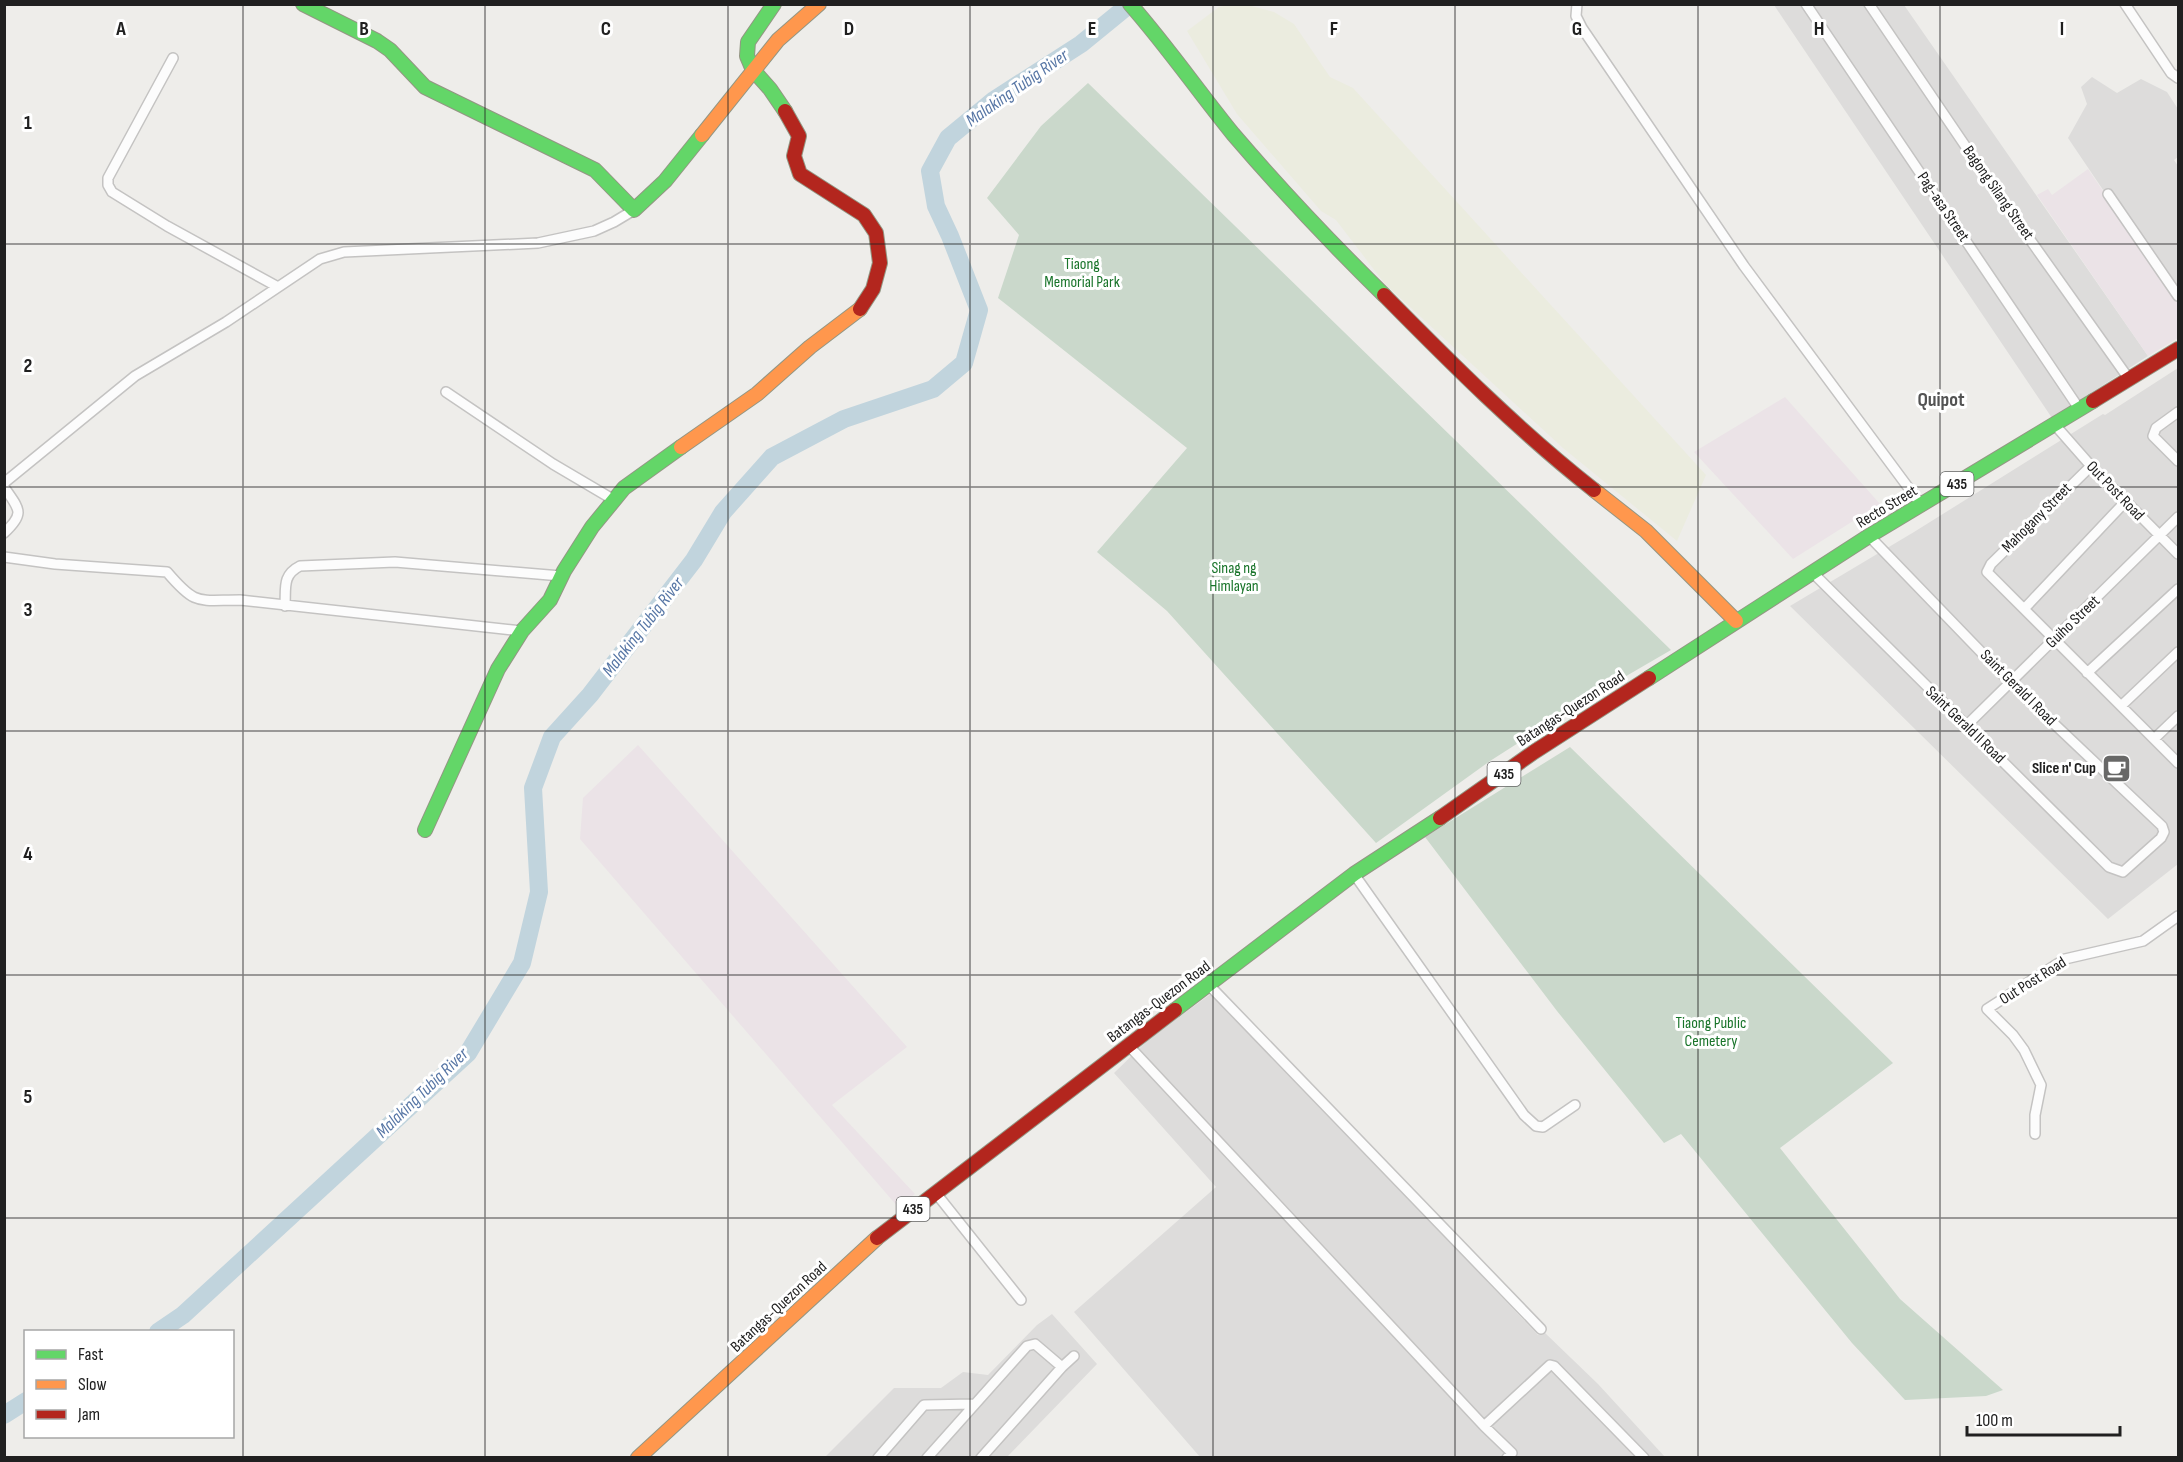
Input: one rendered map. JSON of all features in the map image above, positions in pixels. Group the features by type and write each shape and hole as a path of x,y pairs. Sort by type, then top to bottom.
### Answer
{"street":[{"path":"303,4 377,41 390,50 424,87 595,170 634,210"},
{"path":"425,830 498,669 522,632 550,600 561,576 592,527 614,500 624,488 757,394 810,347 859,310 873,289 880,263 876,233 864,215 800,174 794,156 799,136 770,89 753,70 747,57 748,42 774,4"},
{"path":"4,533 19,516 19,509 4,485 135,376 226,322 320,259 344,252 538,243 594,231 634,210 665,180 778,40 819,4"},
{"path":"1130,4 1159,37 1232,132 1323,235 1467,378 1561,464 1646,531 1736,621"},
{"path":"1576,4 1576,16 1582,28 1744,266 1922,506"},
{"name":"Pag-asa Street","path":"1806,4 2079,410"},
{"name":"Bagong Silang Street","path":"1869,4 2004,203 2129,379"},
{"path":"2125,4 2171,73 2178,78"},
{"path":"173,58 108,178 108,185 112,192 167,226 278,287"},
{"path":"2108,194 2178,296"},
{"name":"Recto Street","path":"1736,621 1869,536 2178,349"},
{"path":"446,392 553,464 614,500"},
{"path":"2178,412 2156,428 2153,436 2178,461"},
{"name":"Out Post Road","path":"2055,425 2125,502 2178,554"},
{"name":"Mahogany Street","path":"2024,609 1987,572 1991,564 2091,466"},
{"path":"2125,502 2024,609 2178,763"},
{"name":"Guiho Street","path":"1966,726 2178,517"},
{"name":"Saint Gerald I Road","path":"1869,536 2011,683 2162,826 2164,832 2162,838 2122,872"},
{"path":"4,556 55,564 167,572 185,593 196,600 240,600 522,632"},
{"path":"285,606 287,577 291,570 300,566 395,562 561,576"},
{"name":"Saint Gerald II Road","path":"1812,573 2109,867 2122,872"},
{"path":"2087,673 2178,589"},
{"name":"Batangas-Quezon Road","path":"638,1458 886,1230 935,1192 1354,874 1462,803 1534,752 1736,621"},
{"path":"2121,706 2178,652"},
{"path":"2154,739 2178,716"},
{"path":"1354,874 1524,1115 1536,1126 1543,1127 1575,1105"},
{"name":"Out Post Road","path":"2035,1134 2035,1115 2041,1085 2024,1050 2013,1035 1987,1010 2066,959 2143,941 2178,916"},
{"path":"1209,985 1541,1329"},
{"path":"1129,1046 1512,1456"},
{"path":"935,1192 1021,1300"},
{"path":"927,1458 1027,1347 1035,1344 1062,1367"},
{"path":"981,1458 1074,1356"},
{"path":"1484,1426 1550,1365 1554,1366 1644,1458"},
{"path":"878,1458 924,1405 974,1404"}],"shaded area":[{"path":"1233,4 1248,5 1274,12 1294,24 1330,77 1353,88 1706,475 1677,541 1563,448 1385,284 1336,220 1321,211 1237,114 1187,31 1219,7"},
{"path":"1774,5 1904,5 2148,356 2052,418"},
{"path":"2092,77 2117,93 2141,79 2167,92 2178,109 2178,157 2174,160 2178,166 2178,301 2068,138 2087,104 2081,87"},
{"path":"2088,169 2178,301 2178,338 2148,356 2037,195 2048,189 2052,195"},
{"path":"2178,368 2178,864 2108,919 1790,606 2103,414 2105,415"},
{"path":"1785,397 1880,504 1793,559 1694,452"},
{"path":"638,745 907,1047 832,1105 915,1194 898,1207 580,839 583,798"},
{"path":"1212,993 1538,1335 1544,1332 1598,1384 1665,1457 1200,1457 1074,1312 1216,1187 1114,1073 1150,1038"},
{"path":"1052,1314 1097,1364 1007,1457 824,1458 894,1388 941,1388 963,1372 988,1375 1037,1325"}],"green space":[{"path":"1088,83 1671,650 1597,693 1490,761 1376,843 1167,611 1097,552 1187,448 998,298 1019,235 987,198 1041,126"},
{"name":"Tiaong Public Cemetery","path":"1570,747 1893,1063 1780,1148 1900,1299 2003,1390 1986,1396 1905,1400 1852,1343 1681,1134 1664,1143 1557,1011 1425,837"}],"waterway":[{"name":"Malaking Tubig River","path":"161,1330 183,1315 468,1053 522,963 539,892 533,788 552,737 590,695 694,560 723,512 772,457 844,419 933,389 964,363 979,310 936,206 930,171 948,138 994,100 1081,44 1130,4"},
{"name":"Malaking Tubig River","path":"4,1415 24,1402"}],"traffic: fast":[{"path":"303,4 377,41 390,50 425,87 595,170 634,210 665,181 702,135"},
{"path":"774,4 748,42 747,56 753,70 785,111"},
{"path":"1130,4 1251,155 1384,295"},
{"path":"1649,678 1869,536 2093,401"},
{"path":"425,830 498,669 522,631 550,600 564,571 592,527 624,488 681,447"},
{"path":"1175,1010 1354,874 1440,818"}],"traffic: slow":[{"path":"702,135 778,40 819,4"},
{"path":"681,447 757,394 810,347 860,309"},
{"path":"1594,490 1646,531 1736,621"},
{"path":"638,1458 877,1238"}],"traffic: jam":[{"path":"785,111 799,136 794,156 800,174 864,215 876,233 880,263 873,289 860,309"},
{"path":"1384,295 1512,420 1594,490"},
{"path":"2093,401 2178,349"},
{"path":"1440,818 1534,752 1649,678"},
{"path":"877,1238 1175,1010"}],"place":[{"name":"Slice n' Cup","path":"2117,768"}],"district":[{"name":"Quipot","path":"1941,400"}],"park label":[{"name":"Tiaong Memorial Park","path":"1082,273"},
{"name":"Sinag ng Himlayan","path":"1234,577"}]}
